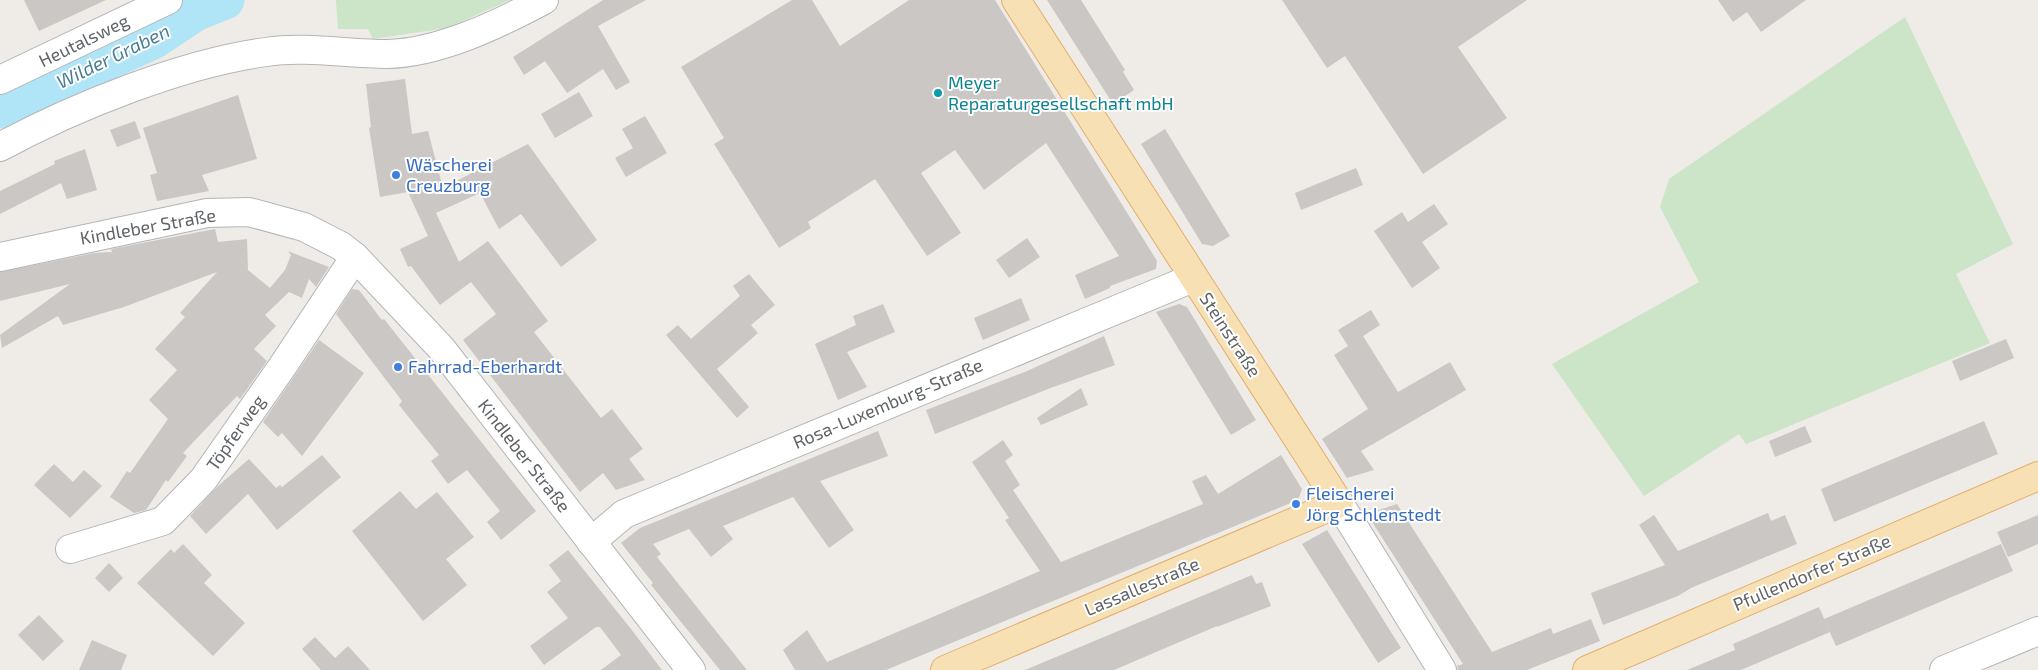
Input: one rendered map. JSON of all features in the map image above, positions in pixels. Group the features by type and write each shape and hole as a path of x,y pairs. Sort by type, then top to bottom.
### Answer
{"main road":[{"name":"Steinstraße","path":"1016,0 1339,503"},
{"name":"Pfullendorfer Straße","path":"1587,670 2038,476"},
{"name":"Lassallestraße","path":"945,670 1339,503"}],"street":[{"name":"Heutalsweg","path":"0,80 168,0"},
{"path":"0,147 81,109 153,81 229,58 277,51 389,54 425,49 486,28 544,0"},
{"name":"Kindleber Straße","path":"0,257 207,213 249,212 304,227 341,246 355,257 441,348 691,670"},
{"name":"Töpferweg","path":"70,549 163,521 203,480 282,367 355,257"},
{"name":"Rosa-Luxemburg-Straße","path":"591,542 624,514 1193,278"},
{"name":"Steinstraße","path":"1339,503 1442,670"},
{"path":"1944,670 2038,631"}],"green space":[{"path":"336,0 510,0 447,28 373,39 368,29 338,29"},
{"path":"1905,17 2013,244 1956,274 1990,343 1746,444 1739,434 1644,496 1552,364 1699,282 1660,207 1669,179"}],"building":[{"path":"24,0 106,0 39,31"},
{"path":"603,0 646,0 598,26 630,82 616,90 603,69 567,93 545,61 524,75 513,57"},
{"path":"792,0 812,0 840,46 909,0 995,0 1157,261 1156,269 1110,286 1110,288 1085,299 1075,275 1119,256 1046,143 984,190 955,150 921,173 961,233 927,256 875,179 808,222 811,228 779,248 714,144 724,138 681,67"},
{"path":"1047,0 1081,0 1125,70 1123,72 1134,90 1113,104"},
{"path":"1282,0 1527,0 1458,47 1507,118 1423,174 1345,56 1327,68"},
{"path":"1718,0 1806,0 1761,32 1747,12 1733,22"},
{"path":"405,79 412,134 428,131 443,188 528,144 597,240 561,267 521,214 499,229 480,193 436,213 459,262 488,241 548,321 534,332 601,418 612,409 643,449 629,459 645,480 616,490 603,473 580,492 463,340 496,314 471,282 440,305 411,266 408,267 400,249 428,236 408,192 380,197 369,128 371,127 366,84"},
{"path":"579,92 593,116 555,138 541,114"},
{"path":"238,95 257,159 202,175 209,191 157,201 150,175 157,173 143,128"},
{"path":"645,116 667,153 626,177 615,158 633,148 622,129"},
{"path":"135,121 141,138 117,147 110,130"},
{"path":"1165,129 1230,236 1213,246 1202,244 1141,144"},
{"path":"85,149 97,190 67,199 61,183 0,214 0,191 55,164 54,161"},
{"path":"1356,168 1363,185 1301,210 1295,193"},
{"path":"1434,204 1448,224 1422,242 1440,268 1412,288 1374,231 1402,212 1408,222"},
{"path":"215,229 218,242 247,239 248,270 270,288 285,270 291,255 288,251 329,267 316,287 309,279 302,298 289,292 265,315 276,326 254,349 267,361 240,399 237,396 183,453 187,456 168,482 166,480 146,510 134,513 110,497 127,471 130,473 168,419 149,400 177,370 155,349 185,317 180,313 217,272 124,307 63,325 58,316 2,348 0,335 70,284 0,301 0,272 94,253 112,252 111,249"},
{"path":"1027,238 1040,257 1009,278 996,260"},
{"path":"749,274 775,305 751,325 758,333 717,369 749,407 737,418 666,335 678,325 691,339 740,296 733,286"},
{"path":"352,289 359,290 382,320 384,319 536,511 501,540 487,522 500,511 467,470 448,484 431,461 439,455 399,405 402,401 336,314"},
{"path":"1021,298 1030,320 983,340 974,318"},
{"path":"883,304 895,332 847,352 867,387 838,400 815,344 856,325 853,316"},
{"path":"1179,304 1187,307 1256,420 1231,435 1156,312"},
{"path":"1371,310 1380,325 1363,336 1398,392 1450,362 1466,390 1361,451 1374,470 1347,478 1322,439 1368,409 1334,355 1348,346 1338,330"},
{"path":"1104,336 1115,365 1048,389 935,434 926,410 1027,371"},
{"path":"2006,339 2014,358 1960,381 1952,361"},
{"path":"319,340 364,373 302,456 282,433 278,437 263,422"},
{"path":"1081,388 1088,405 1041,425 1037,418"},
{"path":"1984,421 1998,454 1834,522 1821,489"},
{"path":"1805,426 1812,442 1775,457 1769,441"},
{"path":"878,431 888,456 820,481 854,530 829,548 793,497 723,526 733,539 711,557 689,529 653,544 661,554 657,557 747,670 720,670 651,585 653,583 621,543 640,528"},
{"path":"1003,440 1013,455 1005,461 1020,485 1013,490 1061,562 1203,504 1192,481 1206,475 1218,494 1281,455 1302,489 1298,500 886,670 795,670 783,650 807,630 827,662 1040,571 1005,520 1009,518 972,462"},
{"path":"322,455 341,477 277,530 248,494 206,534 190,516 218,486 249,459 276,488 280,485 282,487"},
{"path":"54,464 73,482 84,470 102,486 70,518 34,485"},
{"path":"400,491 416,509 437,492 474,537 446,559 467,585 423,621 352,531"},
{"path":"1397,504 1492,652 1551,628 1553,634 1591,619 1600,641 1527,670 1458,670 1457,666 1463,664 1367,514"},
{"path":"1768,513 1771,521 1785,515 1797,544 1691,588 1678,596 1603,625 1591,593 1665,565 1639,525 1654,515 1678,551"},
{"path":"2038,515 2038,544 2008,557 1997,532"},
{"path":"1327,530 1401,648 1378,663 1302,544"},
{"path":"183,544 212,575 204,583 245,623 213,656 137,583 171,549 174,553"},
{"path":"2001,544 2013,571 1836,646 1824,619"},
{"path":"568,550 662,670 601,670 621,655 600,627 596,627 544,665 530,646 568,618 547,592 561,581 549,565"},
{"path":"109,563 123,578 109,592 95,578"},
{"path":"1252,575 1256,584 1262,582 1271,606 1217,626 1114,670 1025,670"},
{"path":"1819,607 1830,632 1741,670 1687,670 1735,650 1733,644"},
{"path":"39,615 64,641 43,661 18,635"},
{"path":"315,637 335,658 348,646 370,670 321,670 302,649"},
{"path":"92,640 127,655 121,670 79,670"}],"waterway":[{"name":"Wilder Graben","path":"0,109 153,40 195,12 225,0"}],"place":[{"name":"Meyer Reparaturgesellschaft mbH","path":"938,93"},
{"name":"Wäscherei Creuzburg","path":"396,175"},
{"name":"Fahrrad-Eberhardt","path":"398,367"},
{"name":"Fleischerei Jörg Schlenstedt","path":"1296,504"}]}
